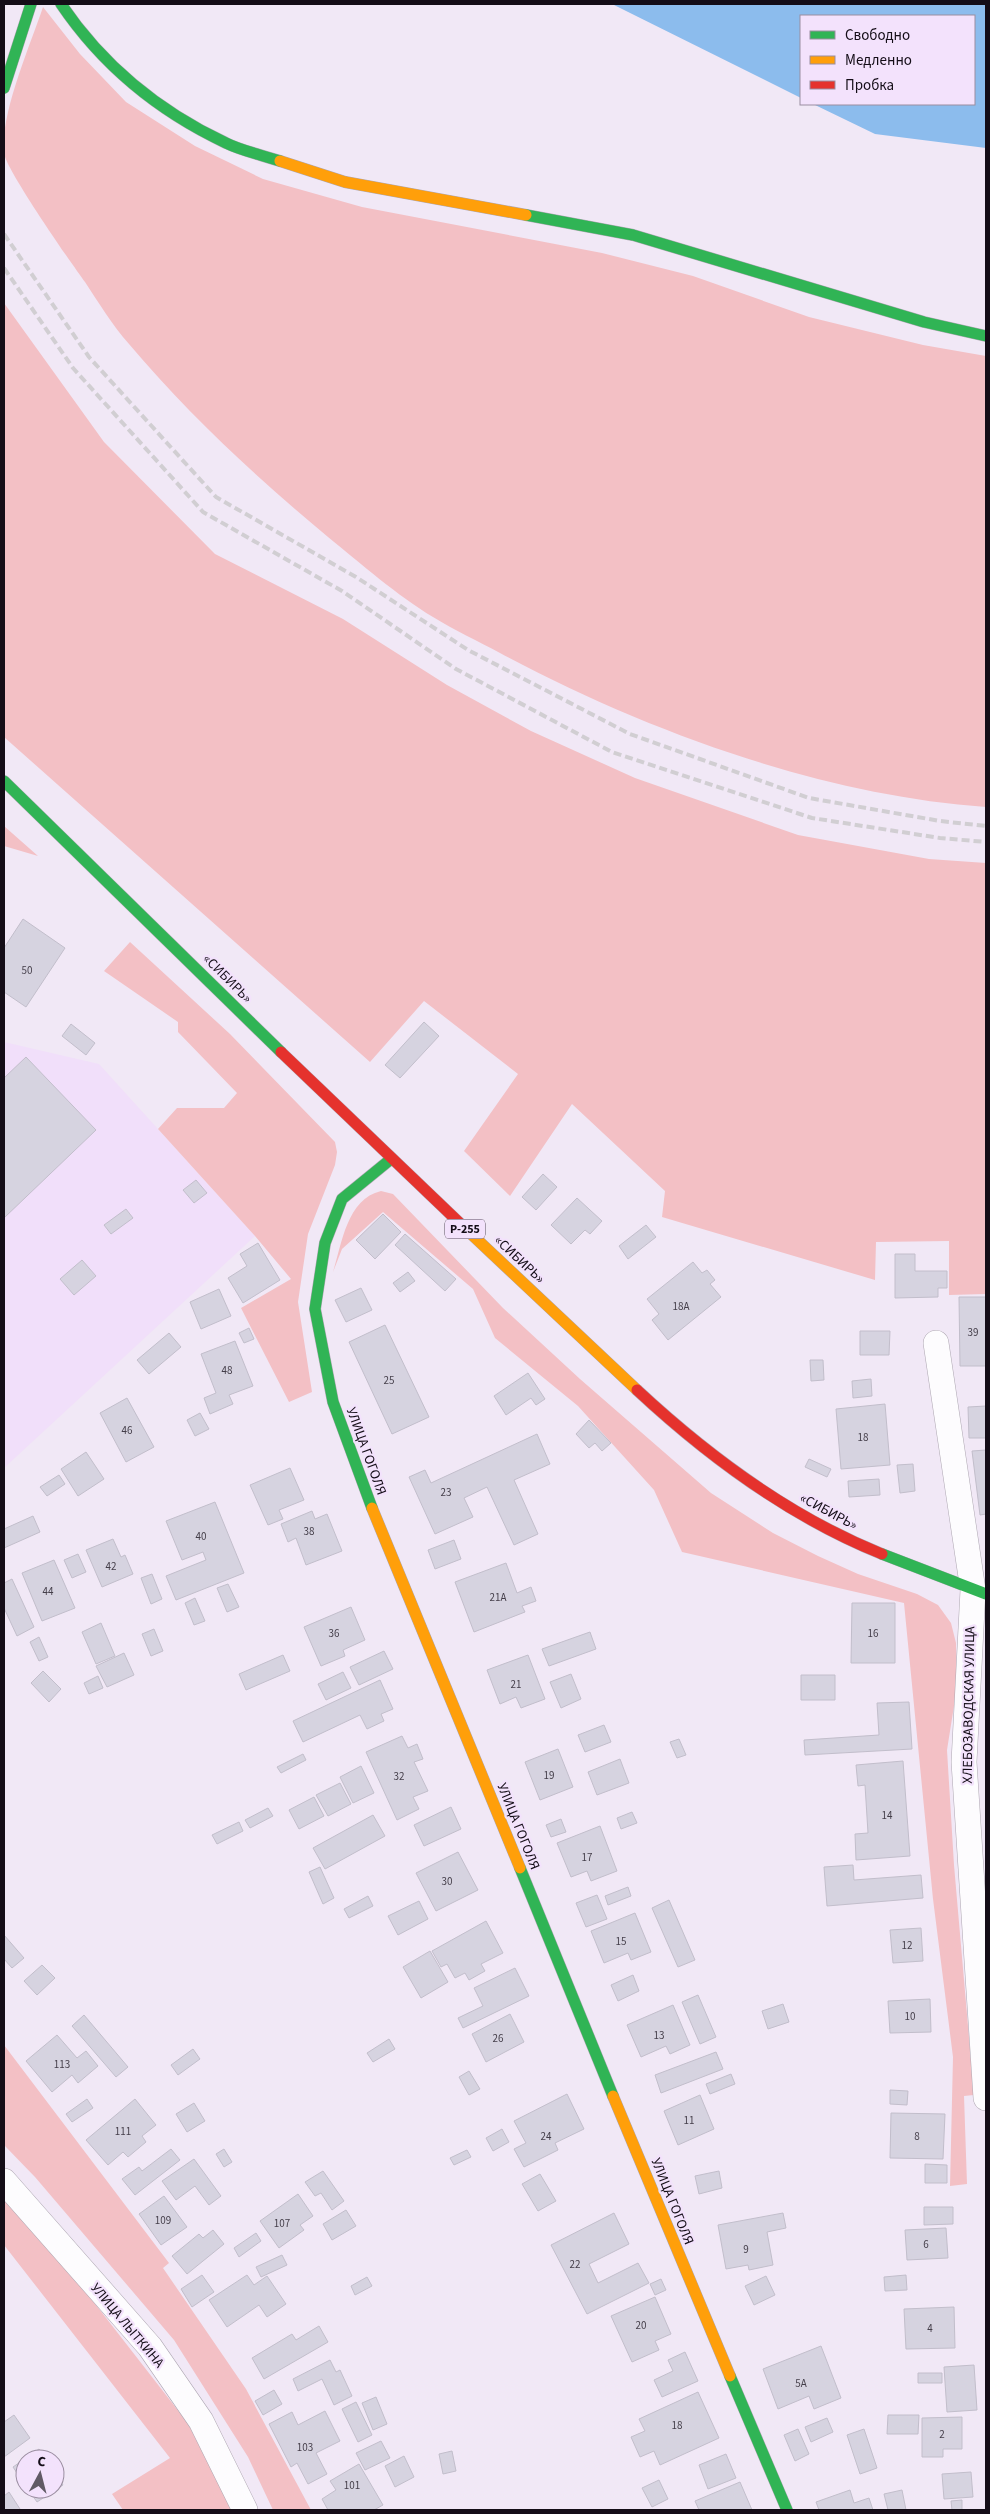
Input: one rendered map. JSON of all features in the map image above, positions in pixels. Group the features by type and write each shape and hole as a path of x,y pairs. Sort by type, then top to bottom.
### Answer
{"main road":[{"path":"4,88 31,4"},
{"path":"60,4 77,28 106,62 136,88 183,120 227,144 345,182 633,235 924,322 986,336"},
{"name":"«СИБИРЬ»","path":"4,781 390,1159 660,1411 741,1477 820,1526 879,1553 979,1592"},
{"name":"УЛИЦА ГОГОЛЯ","path":"390,1159 342,1199 325,1243 315,1309 334,1402 373,1510 668,2228 787,2510"}],"street":[{"name":"ХЛЕБОЗАВОДСКАЯ УЛИЦА","path":"936,1343 979,1592 964,1762 986,2098"},
{"name":"УЛИЦА ЛЫТКИНА","path":"4,2181 150,2347 201,2422 245,2510"}],"shaded area":[{"path":"43,7 80,54 126,102 195,146 263,179 362,207 602,253 693,276 809,317 923,345 986,356 986,807 923,800 861,789 798,774 674,733 614,708 556,682 433,617 379,579 302,515 224,445 175,396 123,337 40,216 7,162 4,153 4,137 11,100"},
{"path":"4,303 104,442 215,554 343,619 447,685 531,731 635,778 798,835 929,859 986,863 986,1294 949,1295 949,1241 876,1242 875,1280 662,1217 665,1191 572,1104 510,1196 464,1151 518,1074 424,1001 370,1062 4,737"},
{"path":"4,826 38,856 4,846"},
{"path":"130,942 230,1034 335,1142 337,1152 335,1165 308,1234 298,1302 312,1392 289,1402 241,1308 291,1279 255,1236 158,1129 177,1108 224,1108 237,1093 178,1032 178,1022 104,971"},
{"path":"4,1042 99,1064 255,1236 4,1468"},
{"path":"381,1191 393,1194 503,1308 580,1379 711,1493 773,1533 818,1556 858,1574 917,1594 938,1605 951,1623 956,1643 957,1687 947,1750 954,1865 974,2095 964,2096 967,2184 950,2186 953,2057 933,1899 904,1603 682,1552 654,1490 578,1406 495,1338 473,1289 383,1212 342,1249 333,1272 343,1236 353,1212 360,1203"},
{"path":"4,2045 169,2263 163,2268 246,2389 311,2510 273,2510 248,2457 174,2340 35,2177 4,2145"},
{"path":"4,2198 89,2296 194,2431 236,2510 123,2510 112,2494 170,2458 4,2245"}],"water":[{"path":"612,4 986,4 986,148 875,134 815,105 975,105 975,15 800,15 800,98"}],"building":[{"path":"23,919 65,948 26,1007 4,992 4,948"},
{"path":"424,1022 439,1036 400,1078 385,1065"},
{"path":"71,1024 95,1043 86,1055 62,1036"},
{"path":"26,1057 96,1130 4,1218 4,1078"},
{"path":"543,1174 557,1187 536,1210 522,1197"},
{"path":"196,1180 207,1193 194,1203 183,1190"},
{"path":"577,1198 602,1221 590,1234 585,1230 571,1244 551,1225"},
{"path":"126,1209 133,1218 111,1234 104,1225"},
{"path":"383,1214 401,1232 375,1259 356,1240"},
{"path":"646,1225 656,1237 628,1259 619,1246"},
{"path":"405,1234 456,1279 445,1291 395,1245"},
{"path":"258,1243 280,1280 243,1303 228,1278 247,1266 240,1254"},
{"path":"895,1254 915,1254 915,1271 947,1271 947,1288 938,1288 938,1297 895,1298"},
{"path":"82,1260 96,1276 74,1295 60,1279"},
{"path":"693,1262 702,1273 707,1270 715,1280 710,1284 721,1297 668,1340 652,1320 659,1314 647,1299"},
{"path":"408,1272 415,1281 400,1292 393,1283"},
{"path":"361,1288 372,1310 346,1322 335,1300"},
{"path":"219,1289 231,1316 201,1329 190,1302"},
{"path":"959,1297 986,1297 986,1366 960,1366"},
{"path":"385,1325 429,1417 392,1434 349,1342"},
{"path":"249,1328 254,1339 244,1343 239,1333"},
{"path":"860,1331 890,1331 889,1355 860,1355"},
{"path":"169,1333 181,1347 149,1374 137,1360"},
{"path":"235,1341 253,1386 229,1395 233,1404 210,1414 204,1398 216,1393 201,1354"},
{"path":"810,1360 823,1360 824,1380 811,1381"},
{"path":"528,1373 545,1399 536,1405 531,1398 506,1415 494,1396"},
{"path":"871,1379 872,1396 853,1398 852,1381"},
{"path":"127,1398 154,1447 126,1462 100,1413"},
{"path":"885,1404 890,1465 841,1469 836,1409"},
{"path":"986,1406 986,1438 969,1438 968,1407"},
{"path":"200,1413 209,1429 195,1436 187,1420"},
{"path":"589,1420 611,1443 602,1451 595,1443 589,1448 576,1434"},
{"path":"537,1434 550,1464 514,1480 538,1534 514,1545 487,1487 464,1498 473,1517 435,1534 409,1477 425,1470 431,1483"},
{"path":"986,1450 986,1514 980,1515 972,1451"},
{"path":"86,1452 104,1479 78,1496 61,1469"},
{"path":"809,1459 831,1469 827,1477 805,1467"},
{"path":"913,1464 915,1491 900,1493 897,1465"},
{"path":"290,1468 304,1500 279,1510 283,1519 268,1525 250,1485"},
{"path":"59,1475 65,1484 47,1496 40,1487"},
{"path":"879,1479 880,1495 849,1497 848,1481"},
{"path":"215,1502 244,1573 176,1600 166,1576 206,1560 203,1552 182,1560 166,1521"},
{"path":"312,1511 315,1519 327,1514 342,1551 306,1565 296,1538 288,1542 281,1524"},
{"path":"33,1516 40,1532 4,1548 4,1529"},
{"path":"113,1539 121,1557 125,1555 133,1574 102,1587 86,1550"},
{"path":"454,1540 461,1559 435,1569 428,1550"},
{"path":"78,1554 86,1572 72,1578 64,1560"},
{"path":"54,1560 75,1608 42,1621 22,1573"},
{"path":"506,1563 517,1593 531,1587 536,1601 522,1606 525,1612 474,1632 455,1582"},
{"path":"152,1574 162,1599 151,1604 141,1578"},
{"path":"12,1579 34,1627 17,1636 4,1608 4,1583"},
{"path":"228,1584 239,1607 227,1612 217,1588"},
{"path":"195,1598 205,1621 194,1625 185,1603"},
{"path":"852,1603 895,1603 895,1663 851,1663"},
{"path":"351,1607 365,1640 343,1650 345,1656 321,1666 304,1627"},
{"path":"101,1623 115,1656 96,1664 82,1632"},
{"path":"154,1629 163,1651 151,1656 142,1634"},
{"path":"590,1632 596,1649 549,1666 542,1649"},
{"path":"39,1637 48,1657 39,1661 30,1642"},
{"path":"384,1651 393,1669 359,1685 350,1667"},
{"path":"124,1653 134,1675 107,1687 96,1666"},
{"path":"283,1655 290,1671 246,1690 239,1674"},
{"path":"528,1655 545,1699 521,1708 516,1697 500,1704 487,1670"},
{"path":"43,1671 61,1689 49,1702 31,1683"},
{"path":"343,1672 351,1688 326,1700 318,1684"},
{"path":"571,1674 581,1699 561,1708 550,1682"},
{"path":"801,1675 835,1675 835,1700 801,1700"},
{"path":"98,1676 103,1688 89,1694 84,1683"},
{"path":"380,1680 393,1709 381,1714 384,1721 367,1729 360,1715 303,1742 293,1721"},
{"path":"909,1702 912,1749 805,1755 804,1740 879,1735 877,1703"},
{"path":"604,1725 611,1742 585,1752 578,1735"},
{"path":"402,1736 408,1748 417,1744 423,1759 414,1762 428,1791 413,1797 419,1809 397,1820 366,1752"},
{"path":"679,1739 686,1755 677,1758 670,1742"},
{"path":"558,1749 573,1787 540,1800 525,1762"},
{"path":"303,1754 306,1760 281,1773 277,1767"},
{"path":"620,1759 629,1783 597,1795 588,1772"},
{"path":"903,1761 910,1856 856,1860 855,1834 868,1833 865,1785 858,1786 856,1765"},
{"path":"361,1766 374,1793 353,1803 340,1777"},
{"path":"340,1783 351,1804 328,1816 316,1795"},
{"path":"314,1797 324,1816 299,1829 289,1810"},
{"path":"451,1807 461,1829 424,1846 414,1825"},
{"path":"268,1808 273,1816 250,1828 245,1820"},
{"path":"632,1812 637,1823 621,1829 617,1818"},
{"path":"373,1815 385,1836 325,1869 313,1848"},
{"path":"561,1819 566,1832 551,1837 546,1825"},
{"path":"239,1822 243,1831 217,1844 212,1835"},
{"path":"600,1826 617,1871 591,1881 587,1871 571,1877 557,1843"},
{"path":"458,1852 478,1890 436,1911 416,1873"},
{"path":"853,1865 854,1880 921,1875 923,1898 827,1906 824,1867"},
{"path":"320,1867 334,1898 323,1904 309,1872"},
{"path":"628,1887 631,1896 608,1905 605,1896"},
{"path":"597,1895 607,1919 586,1927 576,1903"},
{"path":"368,1896 373,1906 349,1918 344,1909"},
{"path":"669,1900 695,1960 678,1967 652,1908"},
{"path":"419,1901 428,1919 398,1935 388,1916"},
{"path":"635,1913 651,1952 631,1960 628,1953 604,1963 591,1931"},
{"path":"486,1921 503,1953 481,1964 485,1971 469,1980 465,1973 455,1978 447,1964 441,1967 432,1951"},
{"path":"921,1928 923,1961 893,1963 890,1930"},
{"path":"4,1935 24,1958 12,1968 4,1959"},
{"path":"430,1951 448,1982 421,1998 403,1967"},
{"path":"42,1965 55,1978 37,1995 24,1981"},
{"path":"515,1968 529,1996 463,2028 458,2018 483,2006 474,1988"},
{"path":"633,1975 639,1991 618,2001 611,1985"},
{"path":"698,1995 716,2037 700,2044 682,2002"},
{"path":"930,1999 931,2032 890,2033 888,2001"},
{"path":"783,2004 789,2022 768,2029 762,2011"},
{"path":"673,2005 690,2045 670,2054 666,2046 641,2057 627,2025"},
{"path":"510,2014 524,2042 486,2062 472,2034"},
{"path":"84,2015 128,2067 116,2077 72,2026"},
{"path":"57,2035 77,2058 86,2051 98,2066 78,2083 72,2075 52,2092 26,2061"},
{"path":"389,2039 395,2049 373,2062 367,2053"},
{"path":"193,2049 200,2059 178,2075 171,2065"},
{"path":"716,2052 723,2069 661,2093 655,2075"},
{"path":"469,2071 480,2089 469,2095 459,2077"},
{"path":"731,2074 735,2084 710,2094 706,2084"},
{"path":"890,2090 908,2091 907,2105 890,2104"},
{"path":"567,2094 584,2129 555,2143 558,2150 524,2167 514,2149 526,2143 514,2121"},
{"path":"700,2095 714,2129 678,2145 664,2111"},
{"path":"87,2099 93,2108 72,2122 66,2114"},
{"path":"135,2099 156,2125 142,2136 146,2142 128,2157 123,2152 108,2165 86,2140"},
{"path":"194,2103 205,2121 187,2132 176,2114"},
{"path":"891,2113 945,2114 943,2159 890,2158"},
{"path":"502,2129 509,2142 493,2151 486,2138"},
{"path":"171,2149 180,2160 135,2195 122,2179 139,2167 142,2171"},
{"path":"224,2149 232,2162 224,2167 216,2154"},
{"path":"467,2150 471,2157 454,2165 450,2158"},
{"path":"194,2159 221,2196 209,2205 195,2186 176,2200 162,2181"},
{"path":"925,2164 947,2165 947,2183 925,2183"},
{"path":"323,2171 344,2201 332,2210 321,2193 315,2196 305,2182"},
{"path":"719,2171 722,2188 699,2194 695,2176"},
{"path":"540,2174 556,2201 538,2211 522,2184"},
{"path":"298,2194 313,2216 300,2225 304,2230 279,2248 260,2221"},
{"path":"164,2196 187,2227 161,2245 139,2214"},
{"path":"924,2207 953,2207 953,2224 924,2225"},
{"path":"346,2210 356,2226 332,2240 323,2224"},
{"path":"614,2213 629,2244 589,2264 598,2283 638,2263 649,2283 587,2314 551,2245"},
{"path":"783,2213 786,2228 767,2232 773,2265 749,2270 748,2265 726,2269 718,2225"},
{"path":"946,2228 948,2258 907,2260 905,2230"},
{"path":"213,2230 224,2244 187,2274 172,2256 199,2234 203,2238"},
{"path":"256,2233 261,2241 239,2257 234,2248"},
{"path":"282,2255 287,2265 261,2277 256,2267"},
{"path":"202,2275 214,2292 192,2307 181,2289"},
{"path":"247,2275 254,2285 267,2276 286,2304 267,2317 259,2305 227,2327 209,2300"},
{"path":"906,2275 907,2290 885,2291 884,2277"},
{"path":"766,2276 775,2295 754,2305 745,2286"},
{"path":"367,2277 372,2286 355,2295 351,2286"},
{"path":"661,2279 666,2290 655,2295 650,2284"},
{"path":"655,2297 671,2334 655,2341 659,2350 632,2362 611,2316"},
{"path":"954,2307 955,2348 906,2349 904,2309"},
{"path":"319,2326 328,2342 264,2379 252,2358 292,2334 296,2340"},
{"path":"821,2346 841,2398 814,2409 809,2396 778,2409 763,2369"},
{"path":"685,2352 698,2381 662,2397 654,2380 673,2371 668,2360"},
{"path":"330,2360 336,2372 340,2370 352,2396 334,2405 322,2379 298,2391 293,2379"},
{"path":"974,2365 977,2410 947,2412 944,2367"},
{"path":"918,2373 942,2373 942,2383 918,2383"},
{"path":"274,2390 282,2404 263,2415 255,2401"},
{"path":"698,2392 719,2438 660,2465 654,2451 640,2457 631,2437 645,2431 639,2419"},
{"path":"376,2397 387,2424 373,2430 362,2403"},
{"path":"356,2402 372,2435 358,2442 342,2409"},
{"path":"325,2411 340,2441 316,2453 327,2474 308,2484 297,2463 291,2467 269,2424 292,2412 298,2425"},
{"path":"14,2415 30,2438 4,2457 4,2422"},
{"path":"888,2415 919,2415 918,2434 887,2434"},
{"path":"962,2417 962,2449 943,2449 943,2457 922,2457 922,2418"},
{"path":"827,2418 833,2432 811,2442 805,2427"},
{"path":"798,2429 809,2454 795,2461 784,2435"},
{"path":"864,2429 877,2468 860,2474 847,2435"},
{"path":"381,2441 390,2458 365,2470 356,2453"},
{"path":"452,2451 456,2471 443,2474 439,2454"},
{"path":"726,2454 736,2478 708,2489 699,2465"},
{"path":"404,2456 414,2477 395,2487 385,2466"},
{"path":"359,2464 383,2505 374,2510 328,2510 322,2499 336,2490 330,2481"},
{"path":"971,2472 973,2497 944,2499 942,2474"},
{"path":"659,2480 668,2499 652,2507 642,2488"},
{"path":"740,2482 752,2510 699,2510 695,2501"},
{"path":"850,2490 854,2503 869,2498 873,2510 819,2510 816,2502"},
{"path":"902,2490 906,2510 888,2510 884,2494"},
{"path":"9,2492 19,2510 4,2510 4,2496"},
{"path":"962,2500 962,2510 952,2510 951,2501"}],"railway":[{"path":"4,234 89,357 216,497 356,577 468,650 630,734 809,798 940,821 986,826"},
{"path":"4,268 73,368 203,512 342,591 456,669 612,752 812,818 940,838 986,842"}],"traffic: fast":[{"path":"4,88 31,4"},
{"path":"61,4 77,26 114,67 155,101 177,116 226,143 245,151 280,161"},
{"path":"526,215 633,235 924,322 986,336"},
{"path":"4,781 281,1052"},
{"path":"372,1508 333,1402 315,1309 325,1243 342,1199 391,1159"},
{"path":"882,1554 986,1594"},
{"path":"520,1868 613,2096"},
{"path":"730,2376 787,2510"}],"traffic: slow":[{"path":"280,161 345,182 526,215"},
{"path":"468,1231 637,1390"},
{"path":"372,1508 520,1868"},
{"path":"613,2096 730,2376"}],"traffic: jam":[{"path":"281,1052 468,1231"},
{"path":"637,1390 664,1415 722,1462 783,1504 848,1539 882,1554"}]}
